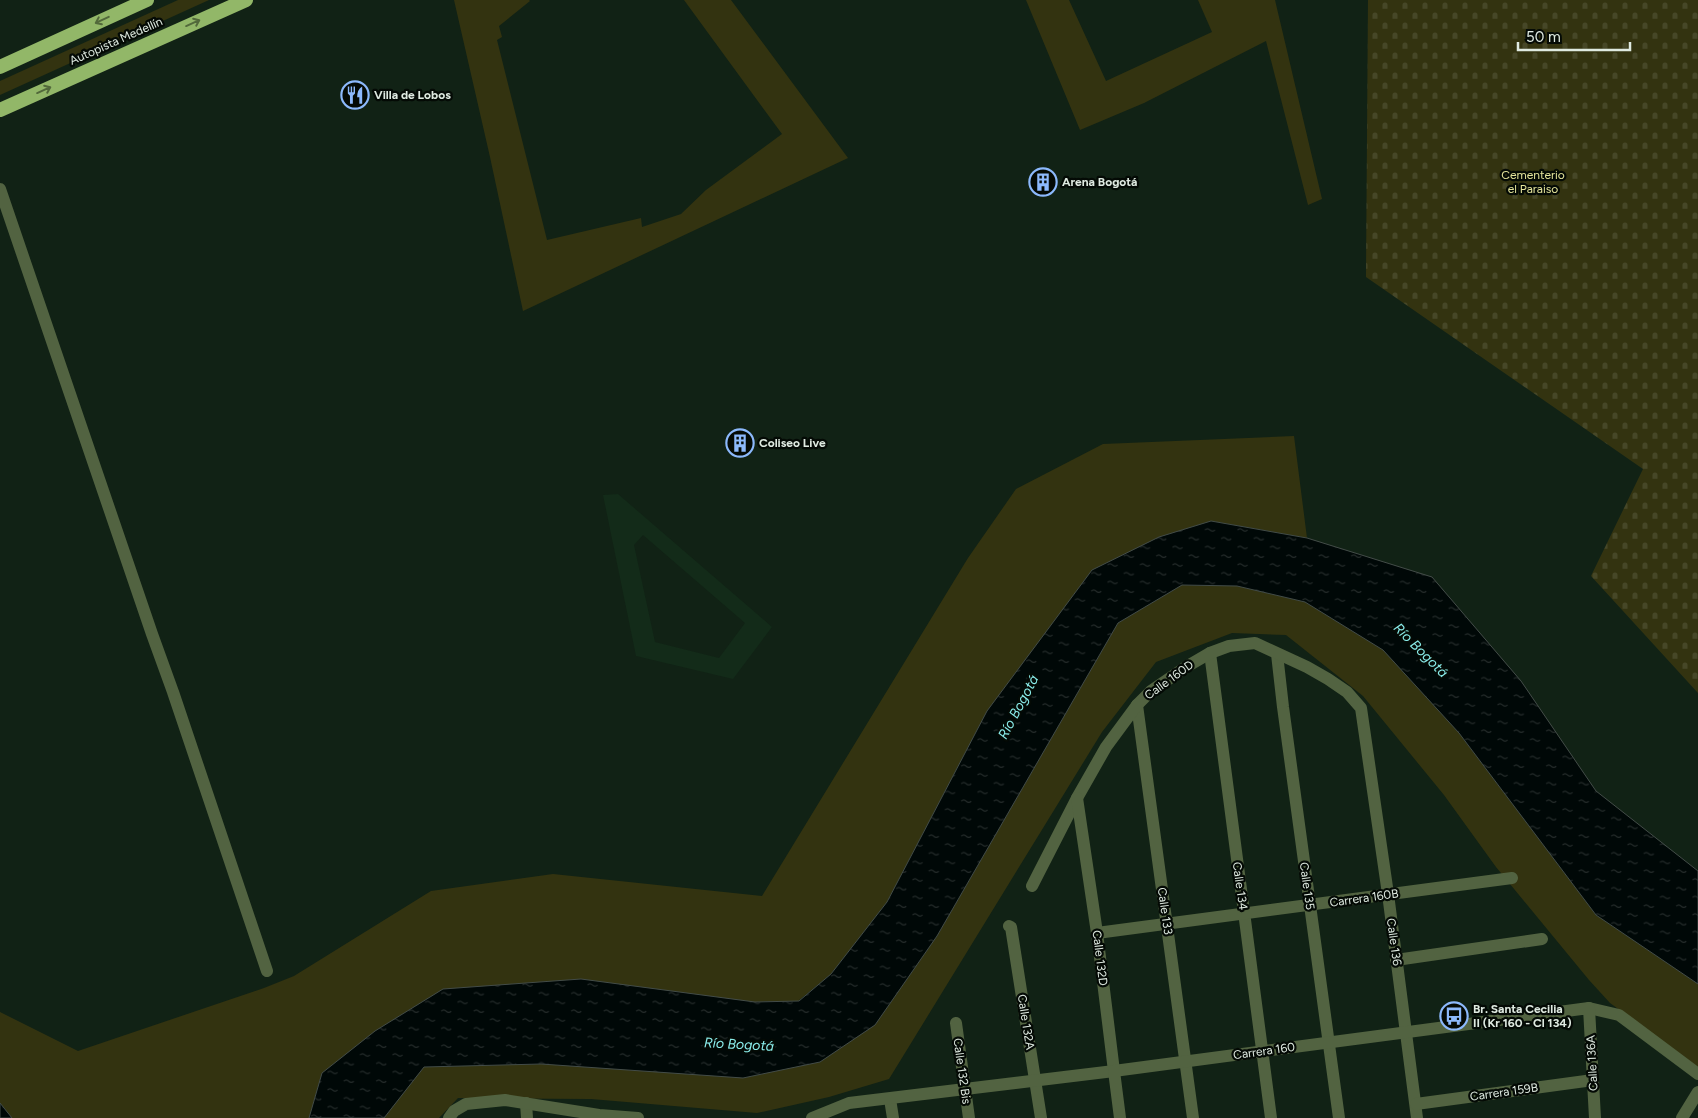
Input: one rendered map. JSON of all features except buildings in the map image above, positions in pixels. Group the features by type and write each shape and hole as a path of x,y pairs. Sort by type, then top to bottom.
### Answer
{"highway":[{"path":"0,67 147,0"},
{"name":"Autopista Medellín","path":"0,110 246,0"}],"street":[{"path":"0,189 173,692 266,971"},
{"name":"Calle 160D","path":"1032,886 1076,798 1106,747 1150,691 1186,667 1229,646 1255,643 1328,679 1347,692 1360,708"},
{"name":"Calle 134","path":"1210,654 1271,1118"},
{"name":"Calle 135","path":"1278,654 1283,707 1339,1118"},
{"name":"Calle 133","path":"1138,705 1193,1118"},
{"name":"Calle 136","path":"1360,708 1388,894 1418,1118"},
{"name":"Calle 132D","path":"1076,798 1097,933 1120,1118"},
{"name":"Carrera 160B","path":"1097,933 1512,878"},
{"name":"Calle 132A","path":"1009,926 1011,927 1041,1118"},
{"path":"1396,960 1542,939"},
{"name":"Carrera 160","path":"819,1116 849,1102 1036,1081 1589,1008 1618,1015 1698,1074"},
{"name":"Calle 136A","path":"1589,1008 1595,1118"},
{"name":"Calle 132 Bis","path":"956,1023 969,1118"},
{"name":"Carrera 159B","path":"1416,1104 1593,1080"},
{"path":"1682,1118 1698,1092"},
{"path":"890,1098 893,1118"},
{"path":"451,1115 466,1104 505,1100 599,1116 638,1118"},
{"path":"526,1103 527,1118"}],"shaded area":[{"path":"618,494 772,627 733,679 636,656 603,495","holes":["643,535 745,623 719,658 655,642 634,545"]}],"green space":[{"path":"178,0 209,0 0,95 0,81"},
{"path":"454,0 530,1 499,26 502,37 497,40 547,240 641,218 642,227 681,214 706,190 782,134 684,0 731,0 848,158 523,311"},
{"path":"1026,0 1069,0 1106,81 1212,32 1198,0 1275,0 1322,199 1308,205 1266,41 1144,103 1080,130"},
{"name":"Cementerio el Paraiso","path":"1368,0 1698,0 1698,693 1591,576 1643,469 1366,277"},
{"path":"1294,436 1307,538 1211,521 987,711 887,902 831,974 798,1001 755,1002 322,1073 309,1118 12,1118 0,1103 0,1012 78,1051 294,976 431,891 553,874 762,896 968,558 1016,489 1103,444"},
{"path":"1182,585 1237,586 1305,602 1383,650 1459,733 1596,915 1698,984 1698,1067 1610,1003 1589,980 1496,867 1444,795 1363,696 1286,635 1232,633 1156,662 1102,732 889,1079 829,1097 757,1113 591,1099 458,1098 439,1118 384,1118 423,1067 541,1064 875,1025 937,936 1118,623"}],"water":[{"name":"Río Bogotá","path":"1211,521 1307,538 1432,577 1521,681 1596,791 1698,871 1698,984 1596,915 1459,733 1383,650 1305,602 1237,586 1182,585 1118,623 937,936 875,1025 820,1062 743,1078 541,1064 424,1067 384,1118 309,1118 322,1073 375,1031 443,989 581,979 755,1002 799,1001 831,974 887,902 987,711 1092,570 1159,537"},
{"path":"0,1103 12,1118 0,1118"}],"place":[{"name":"Villa de Lobos","path":"355,95"},
{"name":"Arena Bogotá","path":"1043,182"},
{"name":"Coliseo Live","path":"740,443"},
{"name":"Br. Santa Cecilia II (Kr 160 - Cl 134)","path":"1454,1016"}]}
